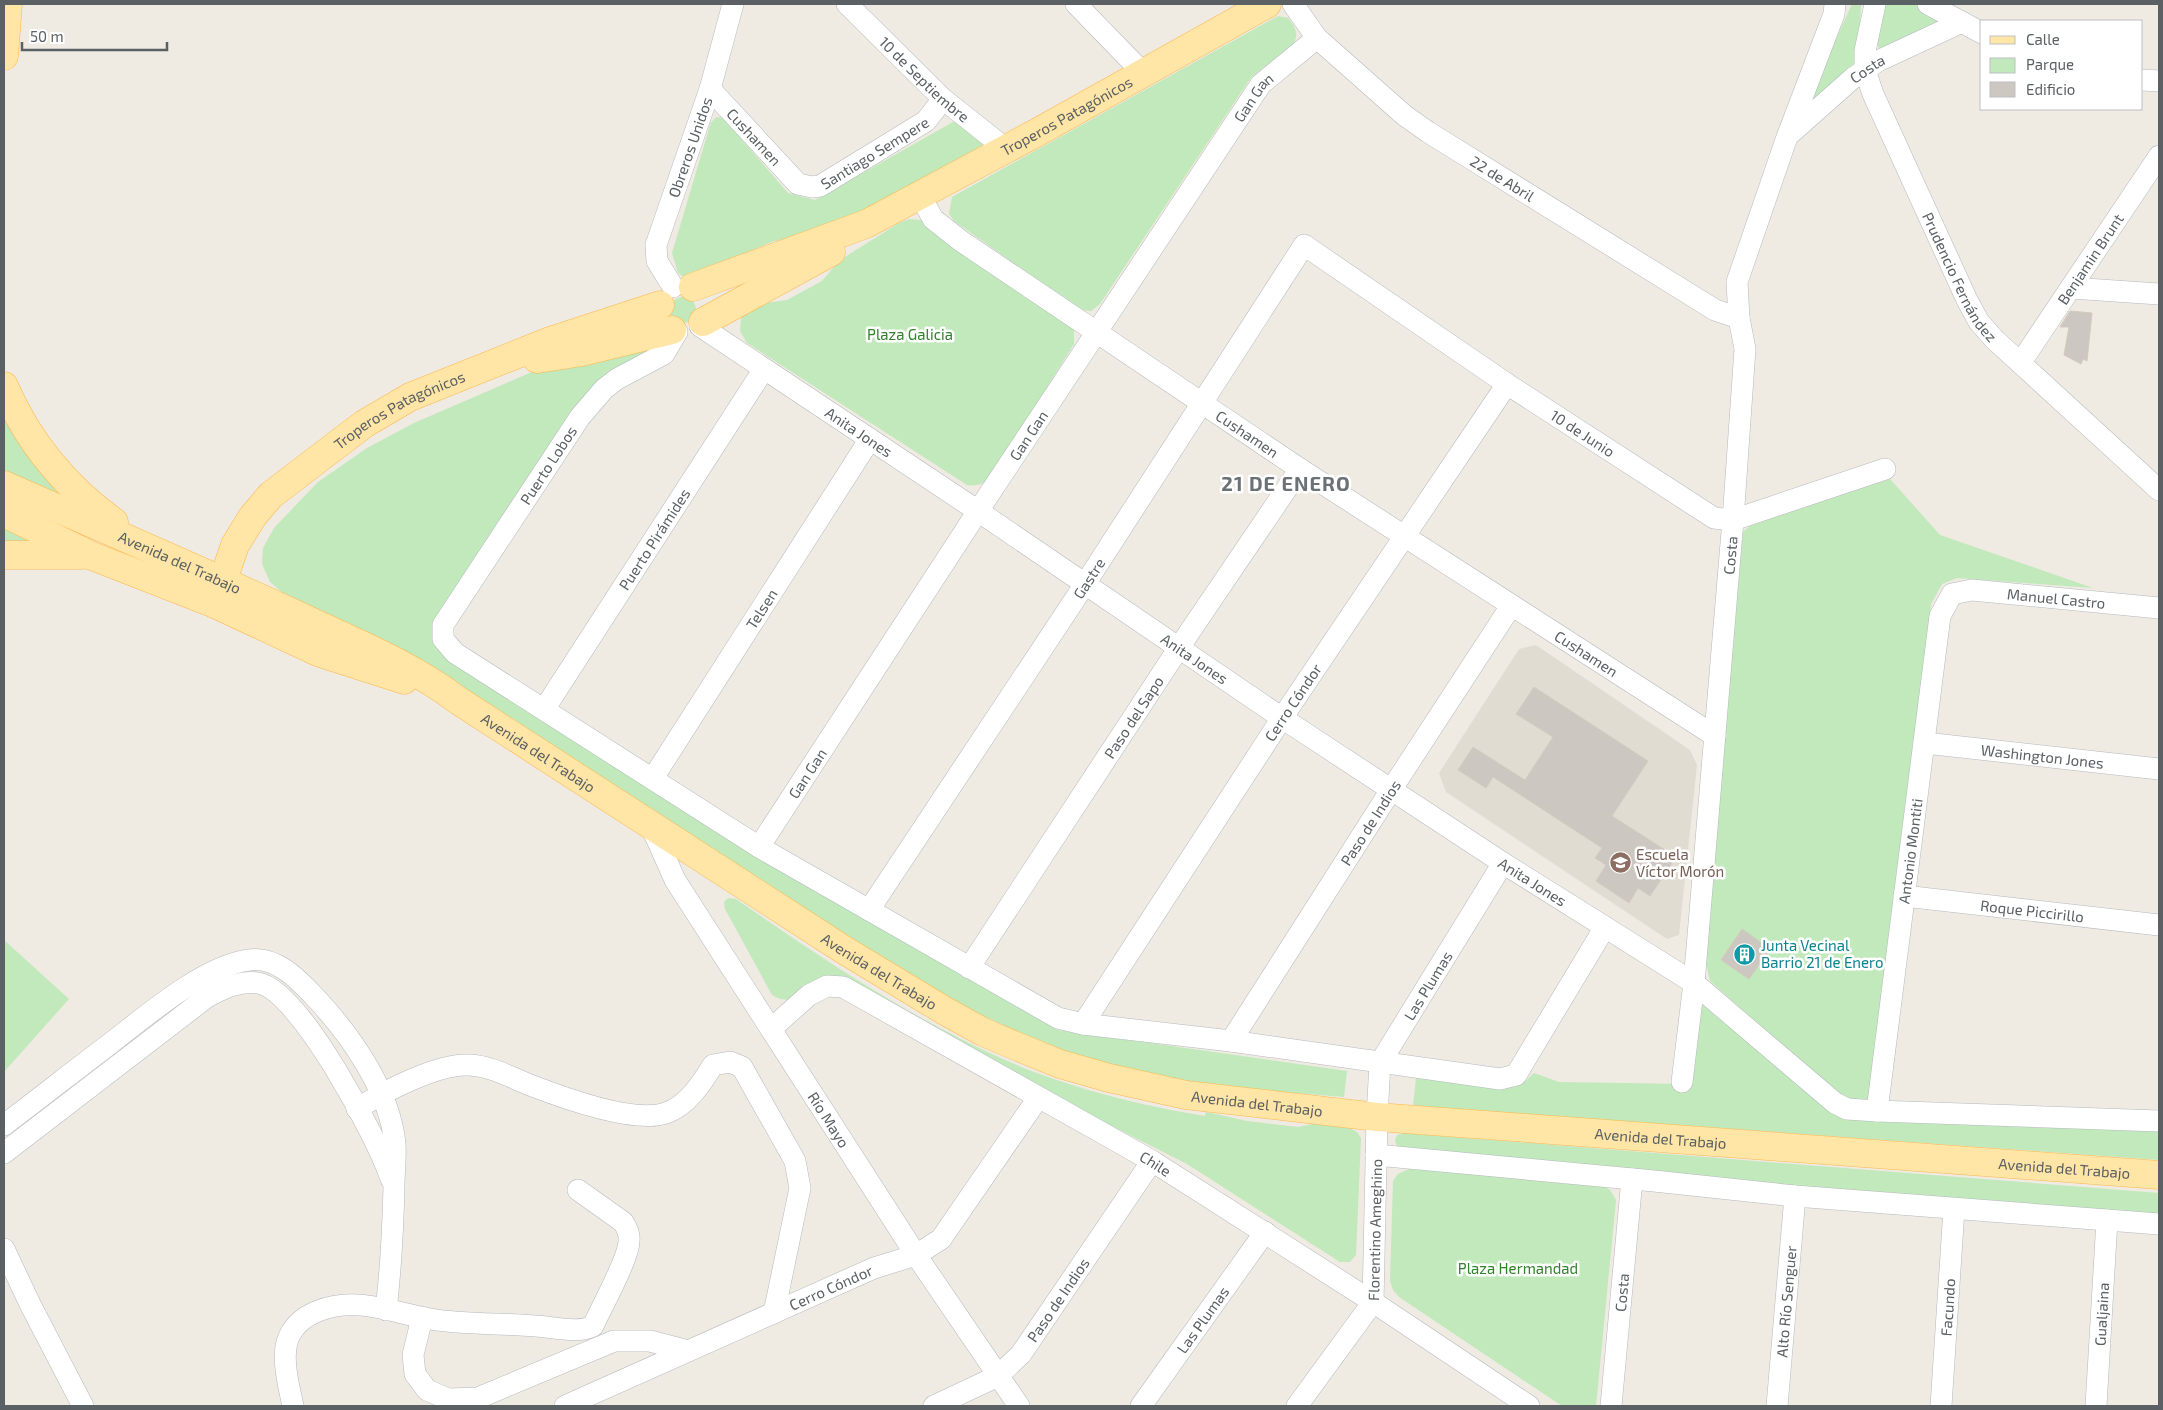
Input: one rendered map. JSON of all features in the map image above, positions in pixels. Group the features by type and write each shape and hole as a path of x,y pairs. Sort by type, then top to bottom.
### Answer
{"main road":[{"path":"4,56 8,4"},
{"name":"Troperos Patagónicos","path":"219,592 247,555 289,489 311,463 364,424 410,397 675,293 866,224 1144,74 1267,4"},
{"name":"Troperos Patagónicos","path":"493,365 582,352 688,328 835,250 866,224"},
{"path":"675,293 705,298 707,306 688,328 661,318 675,293"},
{"path":"4,386 16,413 35,444 56,472 90,504 154,550"},
{"name":"Avenida del Trabajo","path":"4,485 154,550 219,592"},
{"name":"Avenida del Trabajo","path":"4,513 92,556 219,592 392,658 432,681 459,701 650,826 844,950 976,1028 1060,1064 1109,1078 1186,1095 1377,1117 2159,1174"},
{"path":"4,555 92,556"}],"street":[{"name":"Obreros Unidos","path":"675,293 657,261 656,245 710,89 733,4"},
{"name":"10 de Septiembre","path":"847,4 943,99 1006,149"},
{"path":"1076,4 1144,74"},
{"name":"22 de Abril","path":"1294,4 1317,38 1404,115 1428,132 1715,310 1739,318"},
{"name":"Costa","path":"1682,1082 1694,983 1733,520 1745,349 1739,318 1737,282 1787,137 1834,14 1835,4"},
{"name":"Prudencio Fernández","path":"1875,4 1865,51 1865,70 1873,94 1967,300 1980,322 1994,339 2159,490"},
{"path":"1928,4 1980,32"},
{"name":"Costa","path":"1787,137 1853,78 1878,61 1962,22"},
{"name":"Gan Gan","path":"759,847 1096,331 1261,84 1317,38"},
{"path":"2143,80 2159,81"},
{"name":"Cushamen","path":"710,89 798,184"},
{"name":"Santiago Sempere","path":"798,184 820,186 926,121 943,99"},
{"name":"Benjamin Brunt","path":"2021,362 2159,156"},
{"name":"Cushamen","path":"920,195 933,219 961,240 1300,469 1715,736"},
{"name":"10 de Junio","path":"1304,245 1507,384 1714,518 1733,520"},
{"name":"Gastre","path":"869,910 1085,584 1304,245"},
{"path":"2071,288 2159,294"},
{"name":"Anita Jones","path":"688,328 764,370 870,439 1178,649 1391,790 1694,983"},
{"name":"Puerto Lobos","path":"545,708 455,653 444,639 443,625 580,417 604,389 664,354 688,328"},
{"name":"Puerto Pirámides","path":"545,708 764,370"},
{"name":"Cerro Cóndor","path":"1083,1024 1282,718 1507,384"},
{"name":"Telsen","path":"653,778 870,439"},
{"name":"Paso del Sapo","path":"969,968 1178,649 1300,469"},
{"path":"1733,520 1885,469"},
{"name":"Manuel Castro","path":"1952,594 1972,590 2159,608"},
{"name":"Antonio Montiti","path":"1877,1111 1940,616 1952,594"},
{"name":"Paso de Indios","path":"1231,1041 1511,606"},
{"path":"545,708 759,847 1058,1018 1083,1024 1231,1041 1500,1080 1516,1075 1605,927"},
{"name":"Washington Jones","path":"1925,743 2159,768"},
{"name":"Río Mayo","path":"650,826 675,880 916,1255 1019,1406"},
{"name":"Las Plumas","path":"1377,1117 1380,1063 1504,863"},
{"name":"Roque Piccirillo","path":"1904,896 2159,925"},
{"path":"4,1126 165,1001 202,978 226,967 249,960 263,960 294,976 327,1010 350,1040 375,1080 389,1116 395,1144 394,1221 386,1310"},
{"path":"4,1153 207,997 229,986 258,983 273,989 297,1013 320,1043 370,1130 394,1188"},
{"path":"1694,983 1835,1103 1847,1109 2159,1121"},
{"name":"Chile","path":"771,1028 809,995 827,986 844,987 1152,1161 1373,1302 1529,1406"},
{"path":"357,1109 380,1094 436,1070 467,1064 492,1068 531,1085 589,1106 633,1115 665,1114 683,1103 713,1065 730,1062 742,1067 795,1161 800,1188 774,1313"},
{"name":"Cerro Cóndor","path":"565,1406 874,1268 916,1255 941,1239 1038,1098"},
{"name":"Florentino Ameghino","path":"1297,1406 1373,1302 1377,1117"},
{"path":"1376,1155 1795,1196 2159,1224"},
{"name":"Paso de Indios","path":"934,1406 998,1376 1021,1354 1152,1161"},
{"name":"Costa","path":"1611,1406 1632,1179"},
{"path":"293,1406 286,1359 287,1343 293,1327 306,1315 341,1304 363,1305 422,1318 478,1324 583,1330 593,1326 626,1256 630,1241 628,1230 623,1222 578,1190"},
{"name":"Alto Río Senguer","path":"1777,1406 1795,1196"},
{"name":"Facundo","path":"1941,1406 1954,1209"},
{"name":"Gualjaina","path":"2096,1406 2107,1220"},
{"name":"Las Plumas","path":"1141,1406 1265,1232"},
{"path":"4,1248 31,1306 83,1406"},
{"path":"422,1318 414,1355 415,1374 427,1390 448,1399 478,1398 614,1341 650,1341 688,1351"}],"shaded area":[{"name":"Escuela Víctor Morón","path":"1536,645 1690,750 1697,765 1679,935 1667,939 1446,792 1439,773 1519,649"}],"green space":[{"path":"1852,4 1861,4 1859,45 1855,60 1839,85 1811,113 1813,89"},
{"path":"1883,4 1925,4 1943,22 1883,53 1876,44"},
{"path":"1278,16 1288,18 1295,29 1296,38 1292,46 1255,74 1248,82 1100,304 1091,311 1080,310 954,221 949,214 952,197"},
{"path":"717,117 723,118 788,193 815,200 953,122 966,125 984,140 983,145 831,229 813,237 774,241 748,252 724,269 686,279 678,273 672,253 711,122"},
{"name":"Plaza Galicia","path":"909,219 920,220 930,225 1074,327 1074,344 992,475 978,485 967,485 747,343 740,331 741,319 746,310 759,304 787,300 822,281 840,260 899,223"},
{"path":"683,297 692,301 696,310 692,319 683,323 674,319 670,310 674,301"},
{"path":"652,345 650,351 603,376 579,405 437,630 759,859 1058,1030 1347,1071 1344,1097 1198,1085 1099,1063 1030,1038 964,1007 291,600 270,582 262,564 263,548 274,528 318,482 367,448 414,423 532,372 617,351"},
{"path":"4,406 66,501 4,475"},
{"path":"1890,479 1940,535 2093,588 1957,578 1942,584 1931,604 1915,755 1869,1101 1861,1105 1840,1097 1710,981 1705,959 1743,532 1753,523"},
{"path":"4,524 45,543 4,547"},
{"path":"728,898 736,899 870,988 939,1028 1034,1072 1107,1095 1181,1112 1205,1116 1206,1112 1247,1121 1298,1127 1317,1123 1348,1127 1357,1132 1361,1138 1356,1255 1350,1262 1340,1262 1187,1164 1074,1107 847,983 788,1000 772,995 725,909 724,902"},
{"path":"4,940 69,999 4,1072"},
{"path":"1700,1001 1838,1112 2159,1128 2159,1160 1413,1106 1416,1078 1509,1087 1522,1084 1534,1073 1559,1082 1687,1084"},
{"path":"1404,1133 2159,1193 2159,1215 1799,1187 1397,1147 1395,1140 1397,1135"},
{"name":"Plaza Hermandad","path":"1409,1169 1600,1184 1610,1190 1616,1200 1596,1406 1562,1406 1399,1297 1393,1290 1390,1281 1393,1181 1398,1174"}],"building":[{"path":"2070,311 2092,313 2087,361 2083,359 2081,364 2064,355 2069,327 2060,327"},
{"path":"1534,687 1648,761 1612,816 1676,857 1650,896 1638,888 1629,903 1596,881 1606,865 1595,858 1602,848 1493,777 1486,788 1458,770 1473,747 1525,780 1553,737 1516,714"},
{"name":"Junta Vecinal Barrio 21 de Enero","path":"1742,929 1770,949 1749,979 1721,960"}],"place":[{"name":"Escuela Víctor Morón","path":"1620,863"},
{"name":"Junta Vecinal Barrio 21 de Enero","path":"1745,954"}],"district":[{"name":"21 DE ENERO","path":"1286,483"}]}
